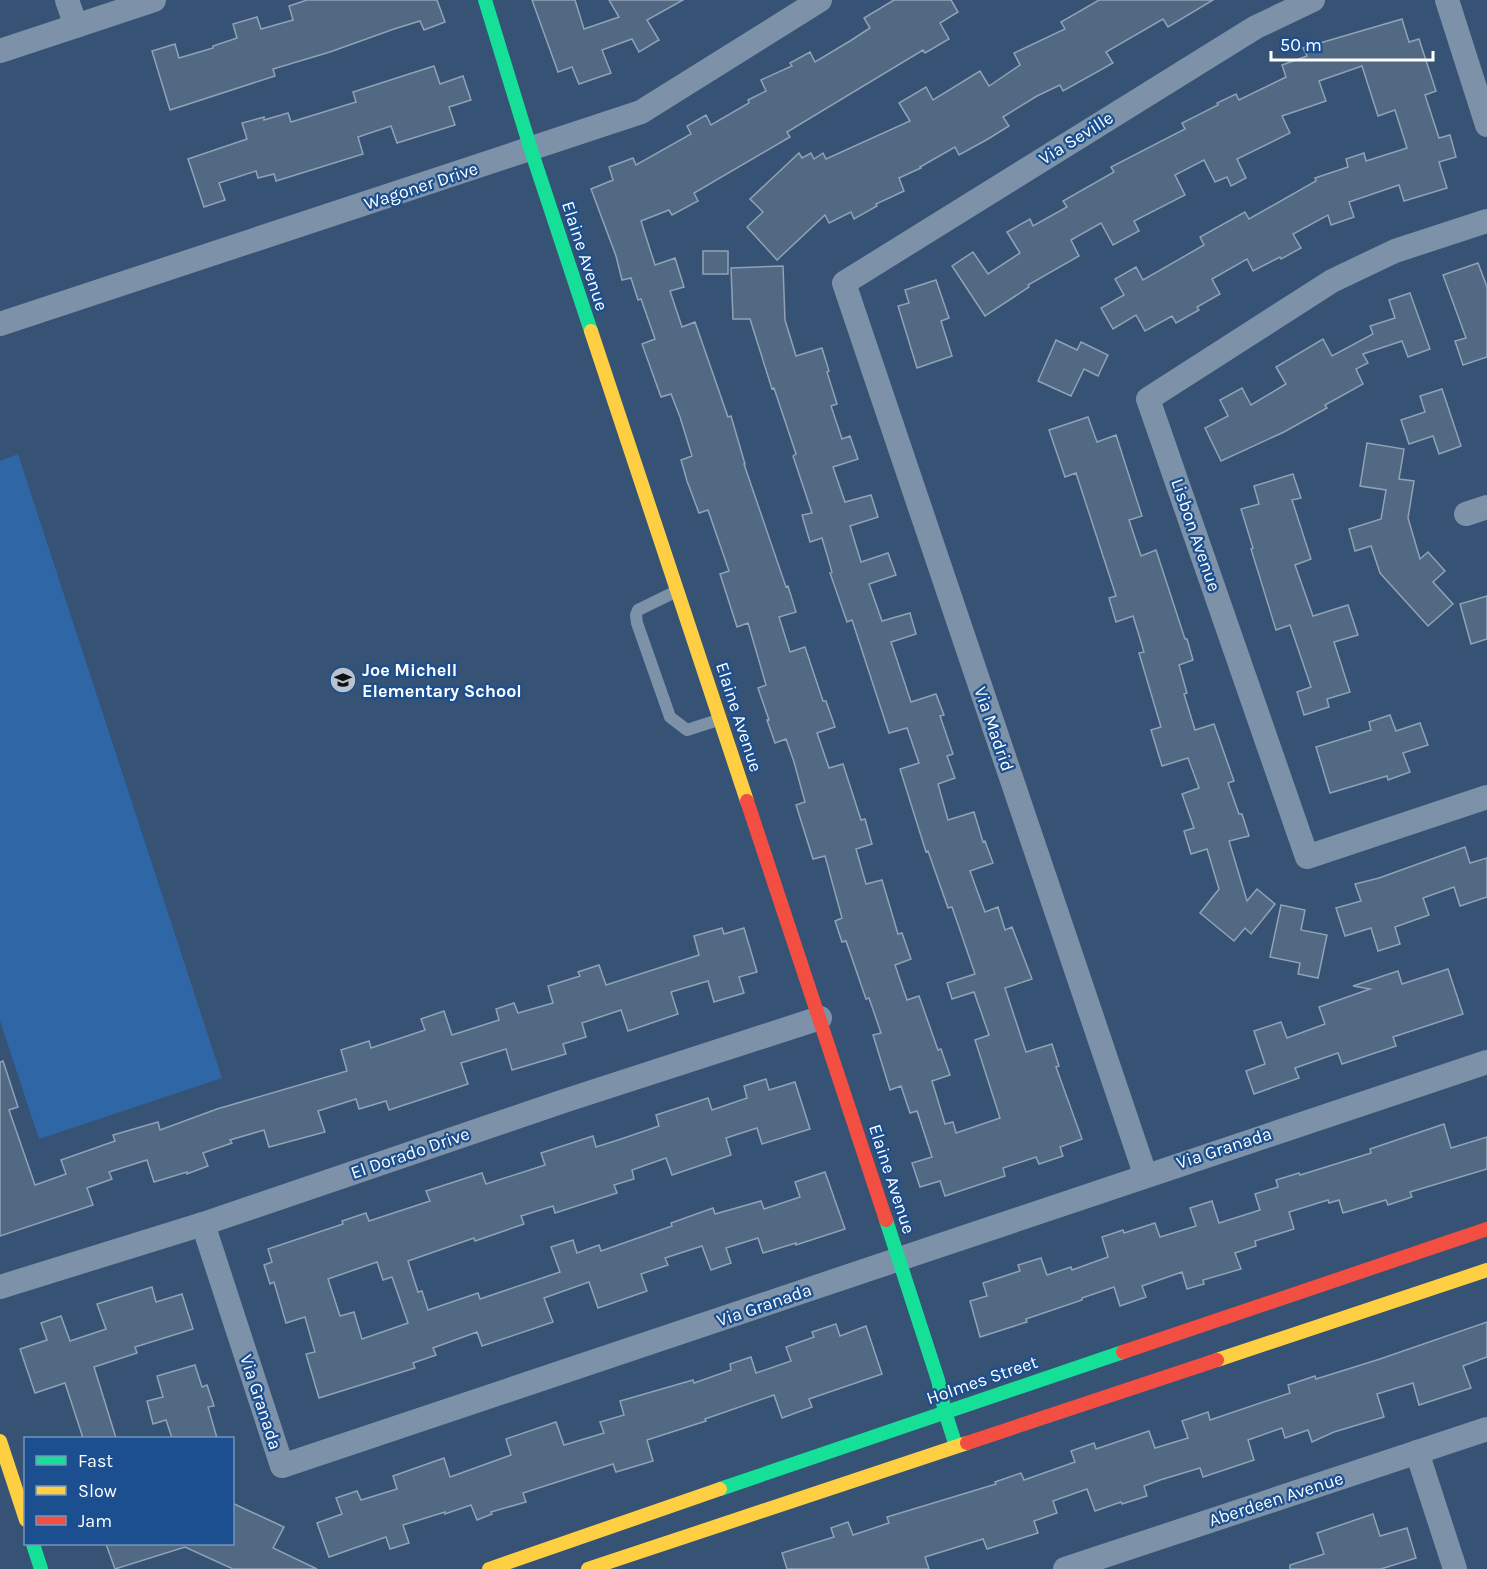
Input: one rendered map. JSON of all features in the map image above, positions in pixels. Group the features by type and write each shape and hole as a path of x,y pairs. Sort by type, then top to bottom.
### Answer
{"main road":[{"name":"Elaine Avenue","path":"485,0 531,150 899,1259 938,1380 956,1446"},
{"name":"Holmes Street","path":"489,1569 1487,1229"},
{"path":"588,1569 1487,1270"},
{"path":"0,1441 24,1514"},
{"path":"33,1545 41,1569"}],"street":[{"path":"67,0 76,26"},
{"path":"0,51 154,0"},
{"name":"Wagoner Drive","path":"0,324 641,112 820,0"},
{"name":"Via Seville","path":"844,283 1256,27 1312,0"},
{"path":"1447,0 1487,124"},
{"name":"Lisbon Avenue","path":"1487,221 1395,251 1332,281 1148,399 1308,856 1487,797"},
{"name":"Via Madrid","path":"844,283 1145,1174"},
{"name":"El Dorado Drive","path":"0,1287 203,1224 567,1100 820,1018"},
{"name":"Via Granada","path":"203,1224 282,1466 1145,1174 1487,1062"},
{"name":"Aberdeen Avenue","path":"1065,1569 1487,1429"},
{"path":"1417,1452 1455,1569"}],"lane":[{"path":"678,590 638,610 637,623 670,717 687,730 720,719"}],"shaded area":[{"path":"18,454 222,1078 39,1139 0,1021 0,461"}],"building":[{"path":"307,0 437,0 445,22 424,30 420,21 394,29 273,69 275,76 170,110 152,51 175,44 179,58 213,48 213,46 237,38 233,24 257,17 261,29 293,20 289,6"},
{"path":"532,0 575,0 584,29 619,17 609,0 683,0 647,20 659,40 639,52 632,39 602,50 611,73 579,84 572,67 558,72"},
{"path":"894,0 951,0 958,12 940,23 949,39 925,53 923,50 787,132 790,137 694,193 698,201 672,215 669,210 641,221 655,265 675,258 684,287 670,291 682,327 695,322 728,417 731,416 744,464 796,612 779,617 790,652 805,647 823,701 826,701 835,727 817,733 829,768 843,764 861,820 865,819 872,844 856,849 866,884 882,880 898,934 902,933 911,959 895,965 907,1000 919,996 938,1050 941,1049 950,1075 932,1081 945,1124 953,1122 956,1133 1000,1118 975,1040 989,1035 974,992 952,999 947,983 975,974 952,907 948,908 928,851 926,852 900,769 919,763 907,728 889,733 852,620 847,622 830,573 832,572 822,538 810,542 802,515 812,513 793,456 796,454 774,388 772,389 750,319 733,319 731,268 783,266 785,320 796,356 822,348 837,404 831,406 842,439 850,436 858,459 833,467 845,502 871,495 878,517 850,526 861,562 888,553 896,575 869,584 882,621 910,613 916,634 891,642 911,702 936,694 944,715 940,716 953,754 947,756 955,778 938,784 948,820 974,812 983,842 985,841 993,863 970,871 985,912 998,907 1005,930 1012,927 1032,979 1005,988 1026,1052 1052,1044 1059,1066 1056,1067 1082,1139 1060,1147 1063,1156 1039,1164 1036,1157 1003,1168 1005,1176 945,1196 940,1181 920,1187 912,1163 932,1157 917,1111 910,1113 901,1086 890,1090 873,1035 881,1033 869,998 866,999 846,941 842,942 835,921 842,918 825,856 813,859 796,805 805,802 794,762 786,739 775,743 767,720 769,720 758,688 766,685 748,623 737,627 720,574 729,571 708,510 699,513 687,481 681,460 692,456 680,417 671,394 661,397 642,344 655,339 631,278 622,280 616,256 591,189 613,180 609,167 633,158 636,165 691,134 687,126 706,115 711,125 749,103 748,100 766,91 761,80 792,66 790,63 810,52 815,62 850,41 870,28 864,18"},
{"path":"1099,0 1213,0 1168,27 1163,19 1106,52 1113,63 1063,91 1060,85 1037,96 1003,117 1009,126 988,139 959,155 955,147 921,168 899,178 904,191 876,204 877,206 854,219 851,212 829,223 825,215 777,260 747,227 763,212 750,199 799,153 802,158 811,153 814,159 823,153 826,159 910,121 899,103 926,87 933,100 980,71 989,86 1020,65 1014,53 1065,29 1061,22"},
{"path":"1402,19 1409,42 1419,39 1436,91 1425,95 1439,138 1450,135 1456,157 1439,162 1447,188 1404,201 1399,185 1349,202 1354,217 1331,225 1328,215 1293,234 1301,248 1253,271 1247,259 1212,279 1220,294 1197,307 1199,310 1176,323 1172,316 1145,331 1136,315 1113,329 1101,308 1124,295 1115,279 1136,267 1143,280 1204,245 1200,237 1245,212 1249,219 1316,181 1315,178 1348,167 1346,159 1364,153 1366,161 1407,148 1395,110 1378,116 1362,66 1319,81 1326,101 1282,116 1290,133 1237,159 1246,178 1231,186 1227,177 1215,182 1204,160 1175,175 1185,195 1134,221 1139,231 1113,245 1101,223 1071,240 1079,256 1028,285 1029,287 985,316 952,266 973,252 988,274 1020,253 1007,232 1030,219 1033,226 1067,207 1063,201 1114,172 1111,167 1185,129 1182,123 1218,105 1217,103 1236,94 1239,100 1286,77 1282,65 1307,56 1303,48"},
{"path":"434,66 440,84 463,76 471,100 449,107 455,125 397,143 391,126 358,137 363,154 276,181 274,174 258,178 256,171 219,183 225,200 204,207 188,159 247,139 242,123 288,113 291,122 356,102 353,92"},
{"path":"703,251 728,251 728,274 703,274"},
{"path":"1478,263 1487,287 1487,357 1463,365 1455,341 1466,338 1443,275"},
{"path":"936,280 949,318 941,321 952,356 917,368 898,306 909,303 905,290"},
{"path":"1410,293 1430,349 1408,357 1402,341 1363,354 1368,363 1356,369 1363,384 1325,405 1327,408 1284,432 1221,461 1205,428 1228,416 1220,400 1242,388 1251,405 1286,384 1276,367 1323,339 1332,356 1373,334 1370,326 1395,318 1389,300"},
{"path":"1056,340 1077,350 1081,342 1108,355 1098,376 1084,369 1071,396 1038,381"},
{"path":"1442,389 1461,446 1439,454 1433,436 1409,444 1401,420 1425,412 1420,396"},
{"path":"1088,417 1097,442 1116,435 1142,516 1129,520 1141,556 1156,550 1193,660 1179,665 1187,693 1184,694 1195,730 1214,724 1234,781 1228,783 1249,836 1229,841 1247,901 1257,889 1275,904 1251,934 1245,928 1234,941 1200,913 1219,889 1207,849 1191,854 1184,831 1194,828 1182,794 1199,788 1188,758 1162,766 1151,730 1161,727 1139,653 1144,652 1133,616 1116,622 1109,598 1116,596 1076,473 1065,477 1049,430"},
{"path":"1367,443 1404,449 1399,479 1414,481 1408,518 1420,559 1428,552 1445,571 1433,582 1453,604 1428,626 1380,573 1371,546 1355,551 1349,529 1381,519 1386,490 1360,486"},
{"path":"1293,474 1301,498 1292,500 1311,559 1295,565 1313,616 1348,605 1358,635 1334,642 1350,692 1327,699 1329,707 1304,715 1297,692 1311,687 1290,625 1276,630 1241,509 1259,504 1254,486"},
{"path":"1487,596 1487,639 1471,644 1460,604"},
{"path":"1390,715 1396,731 1420,723 1428,745 1403,753 1410,772 1388,780 1387,776 1330,793 1316,747 1371,730 1369,722"},
{"path":"1465,847 1470,863 1487,858 1487,897 1460,906 1454,887 1423,898 1429,915 1395,927 1400,944 1378,951 1371,928 1345,936 1336,908 1361,901 1355,884 1379,878"},
{"path":"1281,905 1305,910 1301,930 1327,935 1318,978 1298,974 1300,963 1270,957"},
{"path":"722,928 724,934 744,928 757,972 739,977 744,993 714,1002 708,981 671,992 678,1014 628,1031 621,1010 582,1023 586,1037 563,1044 566,1054 512,1070 506,1049 461,1063 468,1084 389,1110 386,1101 359,1109 356,1099 318,1111 325,1132 269,1147 264,1130 230,1140 232,1143 203,1153 208,1166 187,1174 187,1172 154,1182 147,1160 109,1172 112,1179 87,1188 93,1205 0,1236 0,1062 3,1061 18,1107 9,1110 35,1185 66,1174 61,1160 115,1141 113,1135 158,1122 160,1130 217,1109 347,1071 341,1050 369,1041 371,1048 425,1030 421,1019 444,1011 452,1035 499,1020 496,1009 514,1003 518,1013 553,1003 548,986 580,976 578,972 599,965 606,985 699,955 694,936"},
{"path":"1448,969 1463,1014 1393,1037 1396,1046 1342,1064 1338,1053 1295,1068 1299,1078 1254,1094 1246,1071 1265,1064 1254,1031 1281,1022 1287,1038 1325,1024 1319,1007 1370,989 1353,986 1398,971 1402,984"},
{"path":"766,1079 769,1090 795,1082 810,1129 762,1144 757,1128 726,1138 731,1155 672,1175 666,1158 632,1170 634,1179 614,1185 617,1193 555,1213 553,1206 521,1216 524,1224 475,1241 474,1238 408,1261 418,1292 422,1291 428,1310 478,1293 480,1299 560,1272 551,1247 573,1240 577,1253 599,1245 601,1251 672,1226 671,1223 713,1208 715,1214 761,1201 764,1209 800,1197 795,1182 825,1172 845,1229 763,1253 758,1238 726,1248 731,1263 711,1270 702,1246 665,1258 668,1265 641,1274 647,1291 598,1308 589,1282 544,1298 553,1322 482,1346 477,1332 433,1348 436,1355 413,1363 415,1368 319,1398 306,1354 315,1352 305,1317 286,1323 274,1282 270,1284 264,1265 272,1262 268,1249 343,1224 342,1221 366,1213 369,1221 430,1201 426,1191 482,1173 486,1184 545,1165 541,1153 593,1136 596,1147 659,1126 656,1115 708,1098 712,1110 747,1098 744,1086","holes":["377,1262 383,1280 392,1277 408,1323 362,1339 354,1312 340,1316 328,1279"]},
{"path":"1444,1124 1451,1148 1487,1137 1487,1169 1410,1192 1412,1197 1388,1205 1386,1200 1343,1213 1339,1200 1329,1203 1328,1200 1289,1212 1294,1229 1255,1241 1256,1246 1235,1253 1241,1269 1203,1280 1204,1284 1187,1289 1182,1272 1142,1286 1146,1297 1120,1306 1114,1287 1026,1319 1027,1322 980,1337 970,1301 987,1296 983,1283 1020,1271 1018,1265 1041,1258 1047,1275 1071,1267 1072,1270 1108,1257 1102,1237 1155,1223 1160,1237 1196,1226 1190,1208 1212,1201 1219,1223 1260,1210 1255,1194 1278,1187 1276,1180 1371,1153 1370,1149"},
{"path":"152,1287 156,1302 182,1294 193,1329 135,1347 137,1353 94,1367 116,1437 83,1437 65,1383 35,1393 20,1349 47,1340 41,1323 61,1316 70,1341 106,1329 97,1304"},
{"path":"1487,1322 1487,1357 1463,1366 1471,1388 1419,1405 1413,1383 1377,1394 1384,1417 1334,1432 1312,1442 1308,1430 1285,1438 1282,1428 1248,1440 1254,1460 1203,1477 1200,1468 1160,1480 1144,1486 1147,1496 1122,1504 1121,1502 1095,1511 1087,1489 1053,1501 1057,1513 1034,1521 1038,1533 987,1549 983,1539 925,1557 929,1569 787,1569 782,1553 834,1537 831,1528 848,1522 853,1535 889,1523 887,1517 996,1484 995,1482 1021,1473 1024,1480 1075,1462 1071,1451 1094,1443 1096,1449 1149,1431 1155,1448 1188,1438 1182,1421 1208,1412 1210,1420 1290,1393 1288,1385 1315,1376 1316,1379 1380,1359"},
{"path":"836,1324 840,1336 866,1326 882,1374 809,1399 812,1407 782,1418 774,1395 647,1440 653,1461 616,1472 613,1464 523,1493 526,1502 491,1512 492,1514 477,1520 471,1505 445,1514 445,1512 403,1525 409,1543 390,1549 386,1537 329,1557 317,1523 342,1514 336,1498 357,1491 361,1500 397,1489 393,1476 444,1458 450,1477 511,1455 506,1439 556,1422 564,1445 604,1433 600,1422 624,1415 620,1401 693,1380 694,1383 731,1370 730,1364 751,1357 756,1373 791,1361 786,1347 814,1337 812,1332"},
{"path":"195,1365 202,1387 207,1385 214,1406 208,1407 217,1437 172,1437 166,1420 153,1424 147,1401 163,1397 157,1376"},
{"path":"234,1504 284,1527 273,1548 317,1569 233,1569 185,1547 115,1569 106,1545 234,1545"},
{"path":"1373,1514 1380,1536 1407,1528 1416,1558 1381,1569 1290,1569 1290,1565 1324,1554 1317,1533"}],"traffic: fast":[{"path":"485,0 531,150 591,331"},
{"path":"886,1220 938,1380 956,1446"},
{"path":"720,1489 1123,1352"},
{"path":"33,1545 41,1569"}],"traffic: slow":[{"path":"591,331 747,801"},
{"path":"1217,1360 1487,1270"},
{"path":"0,1441 24,1514"},
{"path":"588,1569 967,1443"},
{"path":"489,1569 720,1489"}],"traffic: jam":[{"path":"747,801 886,1220"},
{"path":"1123,1352 1487,1229"},
{"path":"967,1443 1217,1360"}],"place":[{"name":"Joe Michell Elementary School","path":"343,680"}]}
